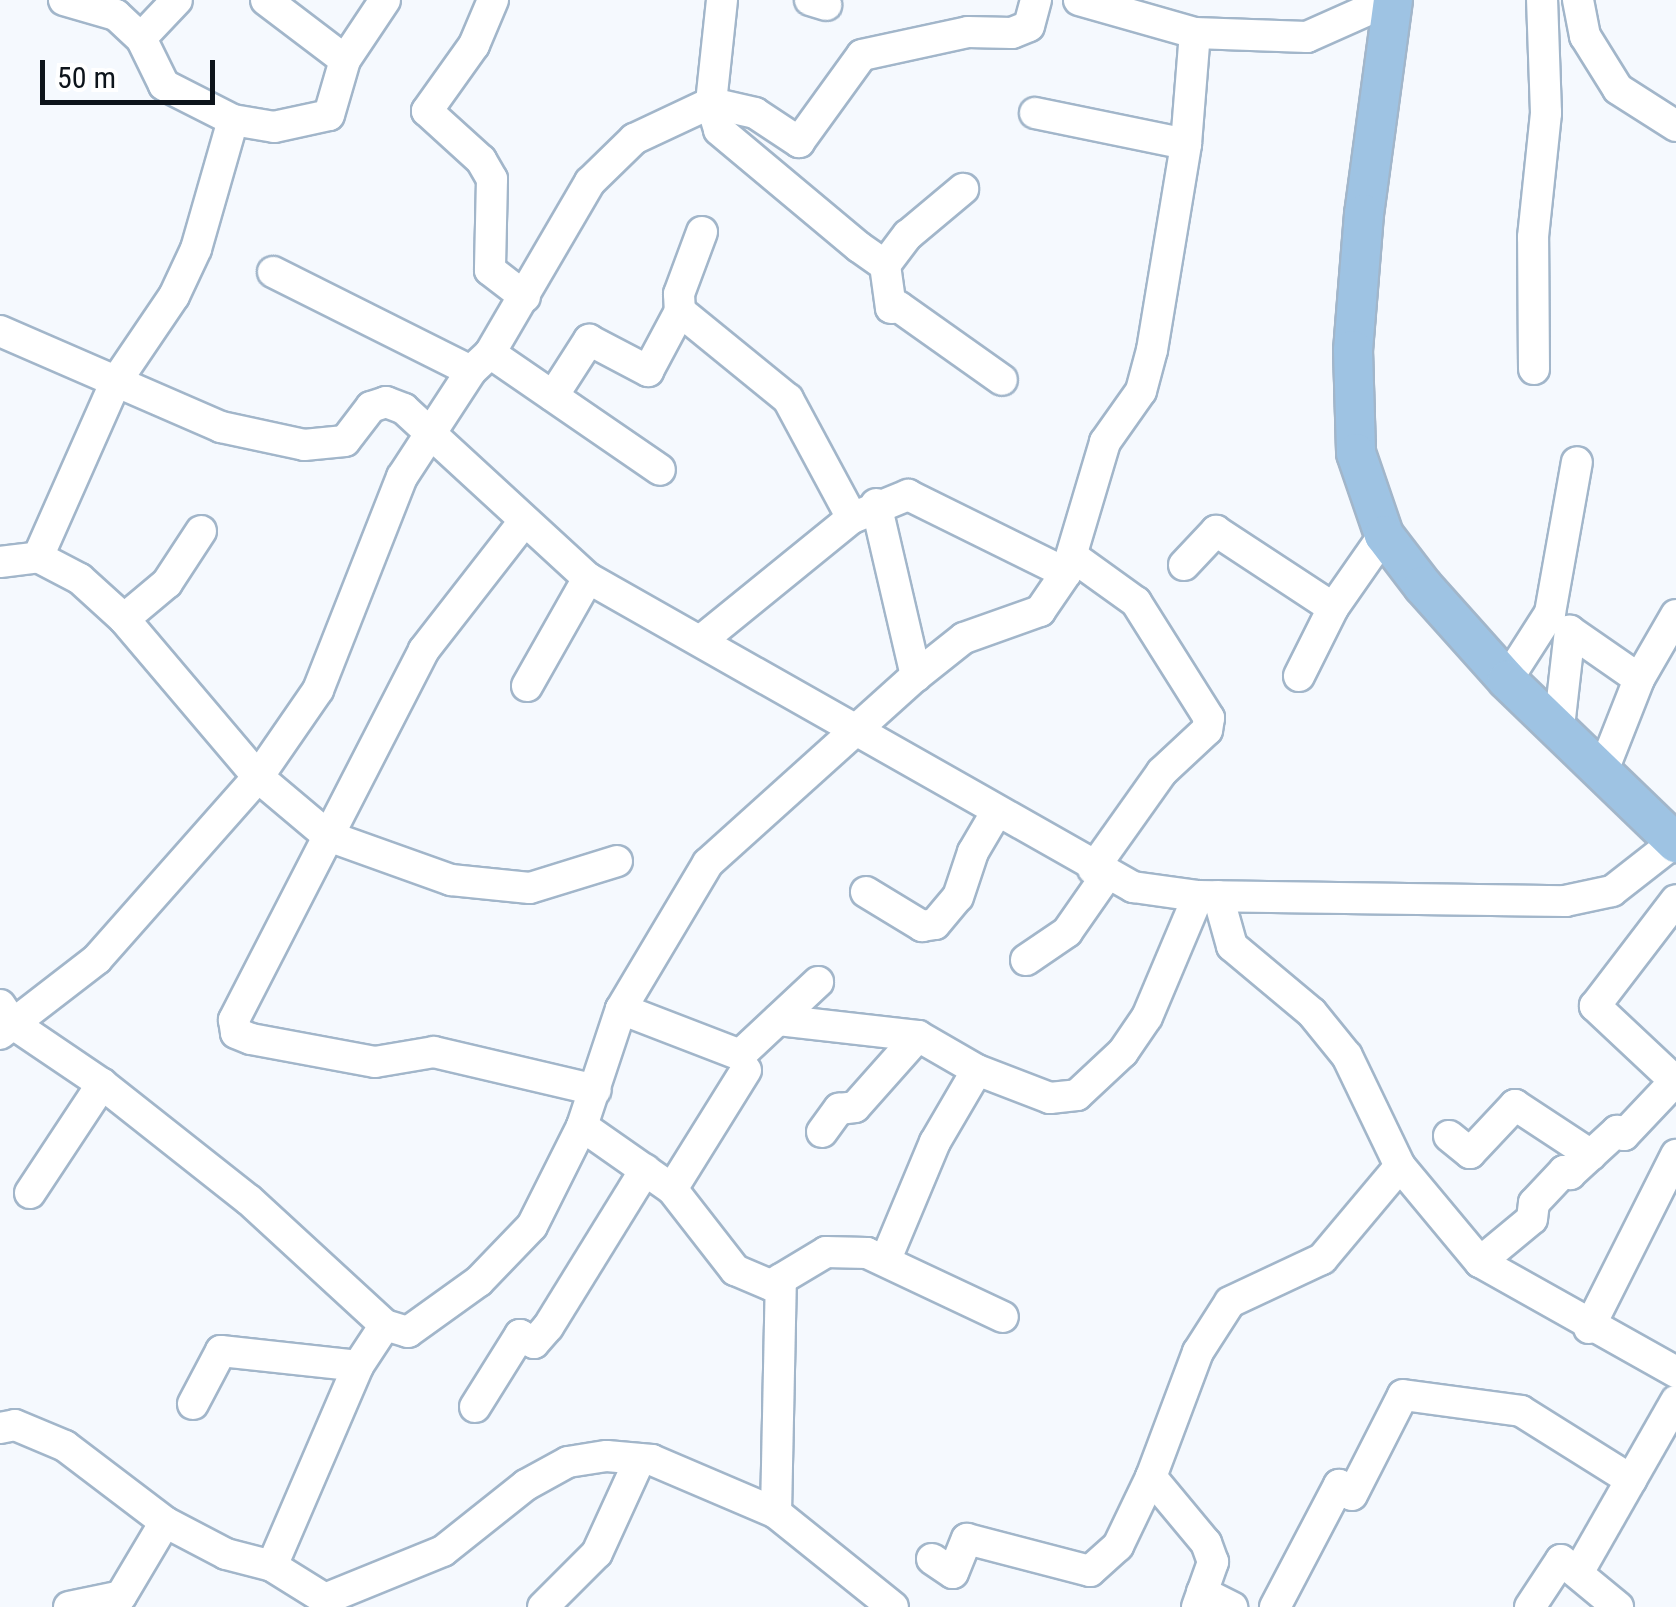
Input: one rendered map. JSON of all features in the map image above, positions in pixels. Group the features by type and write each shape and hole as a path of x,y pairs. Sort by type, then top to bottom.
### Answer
{"main road":[{"path":"1392,0 1353,350 1356,453 1384,535 1507,680 1604,768 1676,843"}],"street":[{"path":"64,0 116,15 141,38 164,85 234,120 274,127 329,115 345,60 384,0"},
{"path":"141,38 177,0"},
{"path":"266,0 345,60"},
{"path":"493,0 474,45 427,112 481,160 492,178 490,270 525,297"},
{"path":"722,0 711,103 719,130 885,265 891,308 899,307 1002,380"},
{"path":"1036,0 1030,26 1012,33 968,32 862,55 799,142 755,113 711,103 634,138 590,182 525,297 402,478 318,690 258,778 97,959 4,1021 102,1084 316,1257 385,1325 408,1332 479,1282 532,1226 582,1126 621,1010 708,862 862,730 916,676 964,638 1040,611 1069,564 1105,442 1141,391 1186,144 1196,32"},
{"path":"1079,0 1196,32 1307,37 1392,0"},
{"path":"1534,370 1533,236 1546,113 1542,0"},
{"path":"1578,0 1585,36 1618,89 1676,126"},
{"path":"1034,113 1186,144"},
{"path":"38,558 115,382 174,296 196,249 234,120"},
{"path":"885,265 908,234 964,189"},
{"path":"553,396 589,340 648,370 680,311 679,294 702,232"},
{"path":"273,272 553,396 660,470"},
{"path":"680,311 788,398 864,511 916,676"},
{"path":"0,331 221,426 304,445 345,441 371,407 386,402 432,435 522,524 588,578 862,730 1100,872 1208,896 1565,902 1612,890 1676,843"},
{"path":"1507,680 1550,614 1577,462"},
{"path":"703,640 864,511 908,495 928,502 952,522 1069,564 1136,602 1209,718 1206,730 1162,772 1067,932 1026,960"},
{"path":"522,524 424,650 242,1001 236,1033 375,1062 434,1052 596,1090"},
{"path":"124,619 167,583 201,531"},
{"path":"1184,565 1216,531 1333,608"},
{"path":"1300,676 1333,608 1384,535"},
{"path":"0,562 38,558 80,579 124,619 258,778 328,836 451,880 530,888 574,880 617,861"},
{"path":"527,686 588,578"},
{"path":"1604,768 1638,679 1666,653 1676,616"},
{"path":"1559,727 1570,631 1638,679"},
{"path":"866,892 922,926 935,924 958,897 973,852 996,813"},
{"path":"778,1020 918,1036 977,1070 1050,1098 1077,1095 1099,1078 1147,1017 1208,896"},
{"path":"1208,896 1232,946 1312,1012 1347,1056 1400,1166 1480,1262 1589,1328 1676,1372"},
{"path":"1480,1262 1532,1219 1534,1203 1564,1172 1570,1174 1617,1131 1624,1135 1675,1080 1595,1006 1676,900"},
{"path":"621,1010 740,1055 818,982"},
{"path":"822,1132 840,1109 855,1107 918,1036"},
{"path":"672,1188 746,1070"},
{"path":"886,1259 935,1142 977,1070"},
{"path":"30,1193 102,1084"},
{"path":"1448,1136 1470,1153 1514,1105 1591,1155"},
{"path":"582,1126 672,1188 734,1270 771,1285 826,1252 886,1259 1003,1317"},
{"path":"1589,1328 1676,1155"},
{"path":"932,1558 953,1573 967,1540 1090,1571 1108,1560 1150,1476 1198,1352 1230,1302 1322,1259 1400,1166"},
{"path":"475,1407 520,1336 534,1343 548,1327 645,1170"},
{"path":"776,1513 782,1279"},
{"path":"272,1566 358,1366 385,1325"},
{"path":"193,1404 222,1352 358,1366"},
{"path":"1275,1607 1340,1485 1352,1495 1403,1394 1502,1404 1631,1480"},
{"path":"1579,1570 1676,1401"},
{"path":"0,1428 14,1425 64,1446 165,1522 226,1554 272,1566 322,1603 443,1551 526,1485 568,1462 640,1459 702,1478 776,1513 892,1607"},
{"path":"543,1607 597,1553 640,1459"},
{"path":"1150,1476 1206,1543 1214,1562 1200,1599 1232,1607"},
{"path":"69,1607 120,1596 165,1522"},
{"path":"1530,1607 1561,1560 1579,1570 1618,1607"}]}
